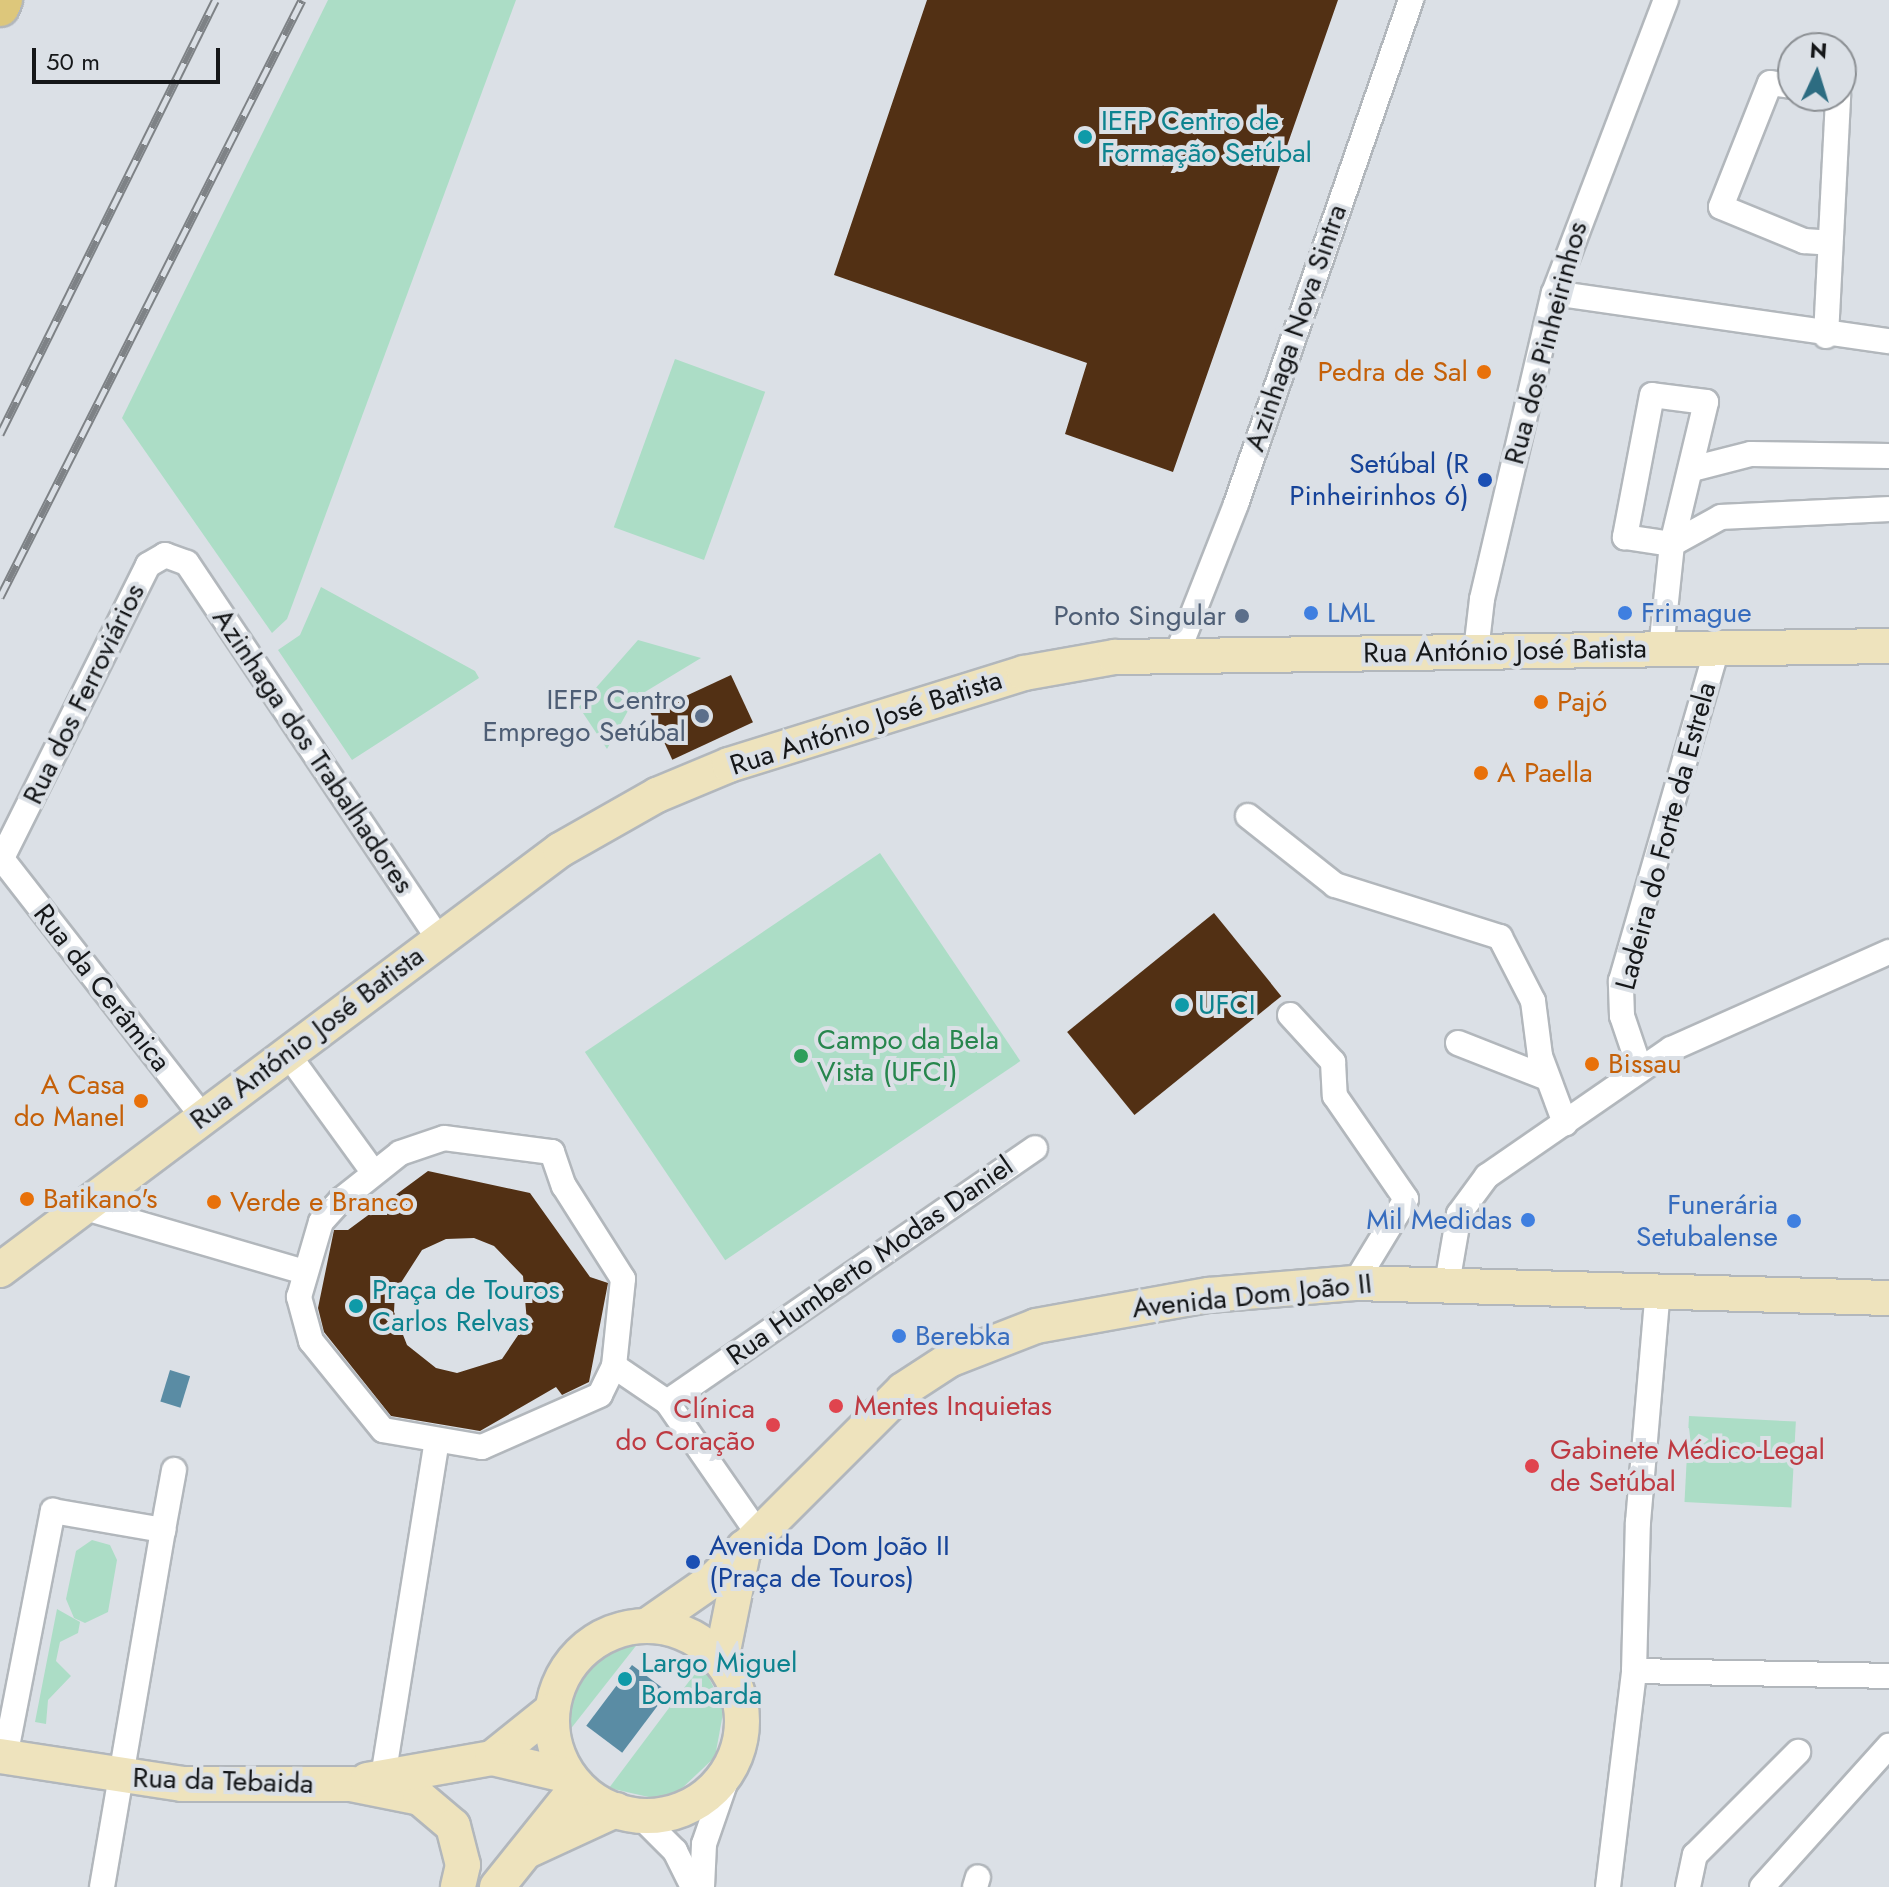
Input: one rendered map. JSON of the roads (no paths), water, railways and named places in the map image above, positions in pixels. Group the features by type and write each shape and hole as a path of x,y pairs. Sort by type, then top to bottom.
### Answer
{"main road":[{"path":"0,7 3,0"},
{"name":"Rua António José Batista","path":"0,1270 202,1116 573,842 657,795 729,765 1024,673 1177,654 1889,646"},
{"name":"Avenida Dom João II","path":"751,1538 903,1390 997,1339 1109,1310 1355,1283 1889,1298"},
{"path":"648,1625 686,1603 751,1538"},
{"path":"721,1661 751,1538"},
{"path":"529,1850 627,1813 692,1805 731,1766 742,1713 721,1661 681,1631 648,1625 621,1629 584,1649 566,1670 552,1710 556,1751 573,1781"},
{"path":"492,1758 552,1710"},
{"name":"Rua da Tebaida","path":"3,1756 118,1777 182,1784 367,1780"},
{"path":"367,1780 492,1758 573,1781 627,1813"},
{"path":"367,1780 420,1798 439,1809 460,1847 458,1887"},
{"path":"497,1887 529,1850 573,1781"}],"street":[{"name":"Azinhaga Nova Sintra","path":"1177,654 1236,504 1411,0"},
{"name":"Rua dos Pinheirinhos","path":"1476,651 1482,599 1554,293 1666,0"},
{"path":"1777,84 1770,83 1721,207 1804,241 1830,243"},
{"path":"1826,336 1837,112"},
{"path":"1554,293 1826,336 1889,341"},
{"path":"1661,649 1672,544 1706,402 1652,395 1625,537 1672,544 1721,517 1889,509"},
{"path":"1692,469 1751,454 1889,456"},
{"name":"Rua dos Ferroviários","path":"1,860 148,565 165,555 187,563"},
{"name":"Azinhaga dos Trabalhadores","path":"187,563 439,939"},
{"name":"Ladeira do Forte da Estrela","path":"1640,1069 1622,1016 1621,981 1717,648"},
{"path":"1248,816 1335,885 1500,937 1533,1001 1547,1078 1565,1123"},
{"name":"Rua da Cerâmica","path":"1,860 202,1116"},
{"path":"1447,1284 1452,1235 1472,1191 1671,1049 1889,952"},
{"path":"1290,1015 1333,1062 1335,1096 1406,1199 1355,1283"},
{"path":"1458,1043 1547,1078"},
{"path":"287,1053 373,1172"},
{"path":"444,1138 552,1152 564,1186 619,1266 614,1366 600,1395 535,1427 482,1447 383,1430 347,1391 303,1322 304,1272 321,1222 373,1172 400,1153 444,1138"},
{"name":"Rua Humberto Modas Daniel","path":"667,1402 1035,1148"},
{"path":"82,1207 304,1272"},
{"path":"1608,1887 1634,1671 1638,1522 1658,1290"},
{"path":"614,1366 667,1402 751,1538"},
{"path":"367,1780 437,1440"},
{"path":"102,1887 118,1777 174,1470"},
{"path":"3,1756 53,1511 163,1530"},
{"path":"1634,1671 1889,1676"},
{"path":"1762,1887 1889,1746"},
{"path":"1688,1887 1695,1855 1798,1752"},
{"path":"702,1887 704,1844 731,1766"},
{"path":"627,1813 675,1851 693,1887"}],"water":[{"path":"170,1370 190,1376 180,1408 160,1402"},
{"path":"632,1665 668,1692 622,1753 586,1726"}],"railway":[{"path":"0,434 215,0"},
{"path":"0,597 302,0"}],"place":[{"name":"IEFP Centro de Formação Setúbal","path":"1085,137"},
{"name":"Pedra de Sal","path":"1484,372"},
{"name":"Setúbal (R Pinheirinhos 6)","path":"1485,480"},
{"name":"LML","path":"1311,613"},
{"name":"Frimague","path":"1625,613"},
{"name":"Ponto Singular","path":"1242,616"},
{"name":"Pajó","path":"1541,702"},
{"name":"IEFP Centro Emprego Setúbal","path":"702,716"},
{"name":"A Paella","path":"1481,773"},
{"name":"UFCI","path":"1182,1005"},
{"name":"Campo da Bela Vista (UFCI)","path":"801,1056"},
{"name":"Bissau","path":"1592,1064"},
{"name":"A Casa do Manel","path":"141,1101"},
{"name":"Batikano's","path":"27,1199"},
{"name":"Verde e Branco","path":"214,1202"},
{"name":"Mil Medidas","path":"1528,1220"},
{"name":"Funerária Setubalense","path":"1794,1221"},
{"name":"Praça de Touros Carlos Relvas","path":"356,1306"},
{"name":"Berebka","path":"899,1336"},
{"name":"Mentes Inquietas","path":"836,1406"},
{"name":"Clínica do Coração","path":"773,1425"},
{"name":"Gabinete Médico-Legal de Setúbal","path":"1532,1466"},
{"name":"Avenida Dom João II (Praça de Touros)","path":"693,1562"},
{"name":"Largo Miguel Bombarda","path":"625,1679"}]}
